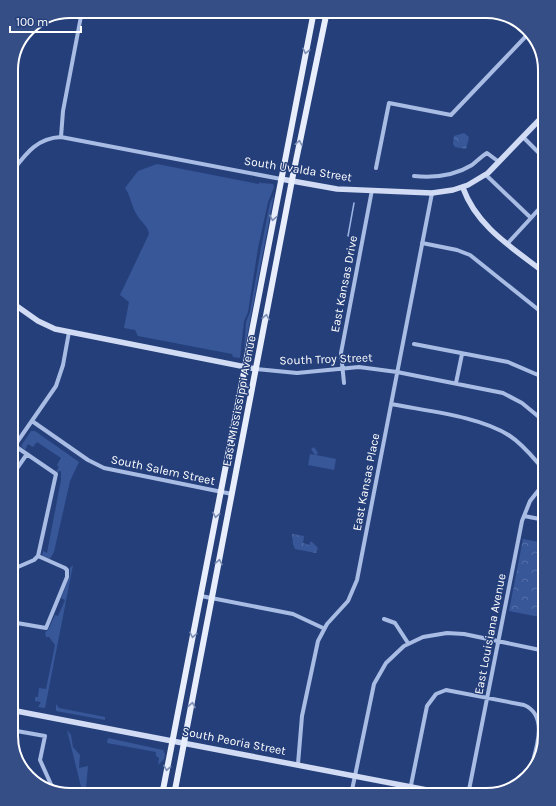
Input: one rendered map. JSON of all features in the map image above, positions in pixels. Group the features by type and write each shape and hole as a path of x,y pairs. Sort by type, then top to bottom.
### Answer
{"main road":[{"name":"East Mississippi Avenue","path":"163,788 313,18"},
{"name":"East Mississippi Avenue","path":"175,788 292,182 326,18"}],"street":[{"path":"18,164 27,152 37,144 50,138 61,137 63,111 81,18"},
{"path":"376,168 389,103 451,115 526,36"},
{"path":"538,121 486,175 463,188 470,205 478,218 538,266"},
{"name":"South Uvalda Street","path":"61,137 292,182 337,189 432,193 463,188"},
{"path":"523,137 538,152"},
{"path":"414,176 437,177 455,173 472,165 487,153 499,162"},
{"path":"486,175 531,218"},
{"name":"East Kansas Drive","path":"344,383 341,353 372,190"},
{"name":"East Kansas Place","path":"298,764 302,716 316,647 323,628 348,600 356,585 432,193"},
{"path":"508,243 538,210"},
{"path":"422,243 457,250 470,255 538,309"},
{"name":"South Troy Street","path":"18,307 43,324 69,332 256,369 297,373 366,367 493,390 509,396 527,406 538,416"},
{"path":"18,442 50,395 60,376 69,332"},
{"path":"414,344 508,362 538,375"},
{"path":"456,383 462,354"},
{"path":"391,404 476,421 494,427 513,438 538,464"},
{"name":"South Salem Street","path":"32,421 88,460 104,468 232,494"},
{"path":"18,448 56,474 38,556 34,560 18,567"},
{"path":"18,467 27,454"},
{"name":"East Louisiana Avenue","path":"469,788 524,516 530,501 538,491"},
{"path":"524,516 538,519"},
{"path":"18,623 46,628 67,577 68,570 38,556"},
{"path":"200,596 293,614 304,617 323,628"},
{"path":"384,618 395,623 408,643"},
{"path":"352,788 374,684 386,663 408,643 423,637 447,632 538,649"},
{"path":"411,787 427,706 432,698 440,692 450,690 524,705 535,713 538,724"},
{"name":"South Peoria Street","path":"18,711 298,764 416,788"},
{"path":"18,731 45,736 40,760 51,784"},
{"path":"533,758 538,733"}],"green space":[{"path":"464,133 469,137 466,149 455,147 453,144 454,136"},
{"path":"157,164 258,184 261,182 262,184 273,184 274,187 268,202 258,248 248,312 244,321 240,358 233,357 232,354 138,336 135,330 124,328 129,302 120,295 149,234 146,226 135,212 129,194 125,188 138,171"},
{"path":"274,195 244,352 246,322 250,312 270,203"},
{"path":"31,431 35,431 79,462 70,481 54,552 50,559 42,556 43,551 47,553 61,480 61,471 56,472 59,467 57,465 61,458 37,442 33,447 28,444 25,450 21,446"},
{"path":"314,447 318,453 316,455 336,459 334,470 308,465 310,454 315,455 311,449"},
{"path":"292,534 304,536 303,543 309,545 311,541 318,548 316,553 295,549"},
{"path":"523,539 538,542 538,617 509,611"},
{"path":"73,565 45,708 38,707 41,702 35,701 35,697 38,697 39,688 46,689 55,645 49,637 46,637 45,633 55,615 58,616 65,600 61,598 70,576 70,568"},
{"path":"56,704 59,708 105,717 105,720 56,711"},
{"path":"67,730 71,735 73,747 80,755 79,768 88,766 86,788 81,788"},
{"path":"108,738 163,750 165,754 164,759 158,765 159,758 156,756 156,752 107,743"}],"waterway":[{"path":"348,236 354,203"}]}
